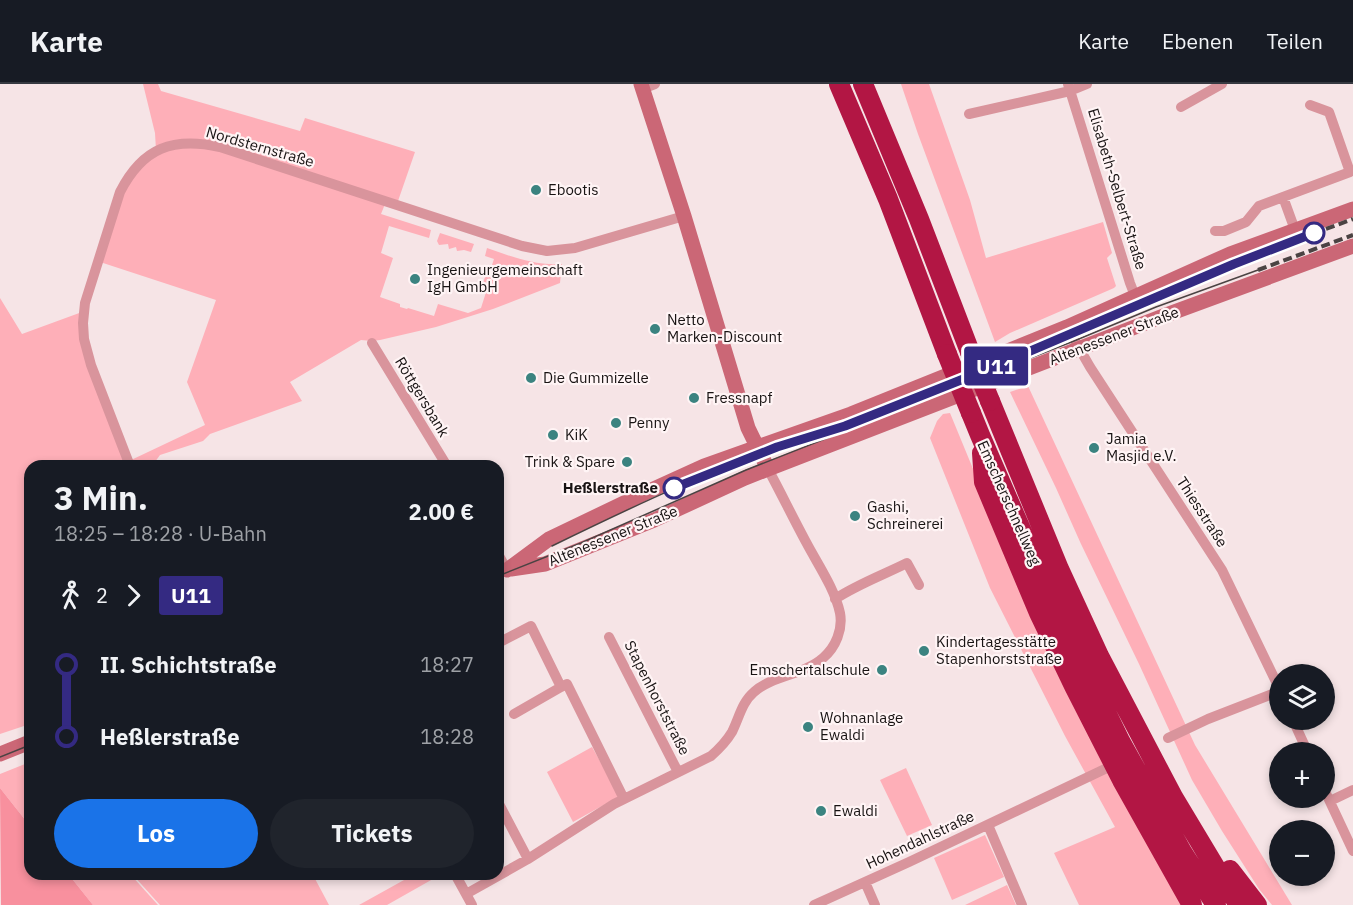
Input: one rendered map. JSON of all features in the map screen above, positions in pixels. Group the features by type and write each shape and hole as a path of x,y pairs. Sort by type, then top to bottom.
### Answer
{"highway":[{"name":"Emscherschnellweg","path":"839,84 888,199 980,435 1056,610 1120,741 1182,852 1216,905"},
{"name":"Emscherschnellweg","path":"863,84 1059,569 1099,656 1173,797 1239,905"},
{"path":"877,84 915,185 919,219"},
{"path":"980,435 984,482 1039,613 1122,780 1192,905"},
{"path":"1131,717 1169,770 1225,861 1257,905"}],"main road":[{"path":"646,86 748,429 768,469"},
{"name":"Altenessener Straße","path":"504,571 549,539 695,470 851,414 1067,327 1230,254 1353,209"},
{"name":"Altenessener Straße","path":"504,572 545,564 654,520 745,478 1353,246"},
{"path":"4,753 24,745"}],"street":[{"path":"969,114 1086,84"},
{"path":"1181,106 1222,84"},
{"name":"Elisabeth-Selbert-Straße","path":"1069,87 1136,296"},
{"path":"1215,231 1224,231 1246,222 1259,206 1350,172 1329,112 1310,105"},
{"name":"Nordsternstraße","path":"128,460 91,365 84,339 85,303 120,192 134,169 143,160 170,145 201,143 220,147 522,246 548,251 574,248 684,216"},
{"path":"1283,197 1295,230"},
{"name":"Thiesstraße","path":"1067,327 1218,563 1269,667"},
{"name":"Röttgersbank","path":"372,343 443,460"},
{"name":"Stapenhorststraße","path":"504,873 597,814 711,756 721,748 731,733 747,699 755,690 811,666 830,651 840,628 840,613 768,469"},
{"path":"834,598 867,580 908,564 919,585"},
{"path":"504,640 531,626 561,687"},
{"name":"Stapenhorststraße","path":"609,637 678,772"},
{"path":"514,714 567,684 624,799"},
{"path":"1168,738 1269,695"},
{"name":"Hohendahlstraße","path":"814,905 1107,768"},
{"path":"1335,799 1353,790"},
{"path":"1333,808 1353,851"},
{"path":"504,813 528,859"},
{"name":"Hohendahlstraße","path":"988,825 1022,905"},
{"path":"458,880 472,905"},
{"name":"Stapenhorststraße","path":"466,894 491,880"},
{"name":"Hohendahlstraße","path":"865,882 875,905"}],"shaded area":[{"path":"143,84 158,84 161,91 300,131 305,118 415,152 398,201 220,146 156,150 155,133"},
{"path":"901,84 929,84 970,200 986,258 1103,222 1112,253 1107,258 1116,286 1010,333 995,342"},
{"path":"202,144 385,204 381,214 431,230 429,238 389,226 381,253 393,258 380,297 400,304 400,307 434,316 438,304 468,313 481,308 488,286 483,283 494,259 485,256 487,248 533,262 562,264 560,283 493,309 436,327 380,340 361,340 290,382 302,401 210,434 203,441 160,455 156,460 131,460 205,425 187,382 216,300 100,262 128,182 156,153"},
{"path":"440,233 474,244 471,252 457,251 456,247 449,249 448,244 439,245 437,241"},
{"path":"0,298 22,334 82,312 81,323 125,460 24,460 24,726 0,734"},
{"path":"1028,386 1195,745 1269,867 1269,886 1280,886 1292,905 1272,905 1259,889 1192,780 1010,392"},
{"path":"950,413 1018,578 1186,905 1079,905 1054,853 1115,827 1065,736 990,588 930,438 937,421 943,414"},
{"path":"592,747 620,796 573,822 547,772"},
{"path":"24,764 24,818 0,788 0,774"},
{"path":"906,768 932,825 907,836 880,780"},
{"path":"0,788 24,818 24,880 73,880 93,905 1,905"},
{"path":"985,835 1004,877 952,900 934,858"},
{"path":"73,880 136,880 158,905 93,905"},
{"path":"138,880 316,880 329,905 160,905"},
{"path":"404,880 431,880 387,905 359,905"},
{"path":"1007,885 1016,905 965,905"}],"tram line":[{"path":"1118,314 1250,257"},
{"path":"504,574 581,543 746,470 1156,307 1258,270"},
{"path":"552,546 711,473 809,437"},
{"path":"0,757 24,747"}],"railway":[{"path":"1250,257 1353,219"},
{"path":"1258,270 1353,235"}],"metro line":[{"name":"U11","path":"674,488 777,447 845,426 981,372 1234,264 1314,233"}],"place":[{"name":"Ebootis","path":"536,190"},
{"name":"Ingenieurgemeinschaft IgH GmbH","path":"415,279"},
{"name":"Netto Marken-Discount","path":"655,329"},
{"name":"Die Gummizelle","path":"531,378"},
{"name":"Fressnapf","path":"694,398"},
{"name":"Penny","path":"616,423"},
{"name":"KiK","path":"553,435"},
{"name":"Jamia Masjid e.V.","path":"1094,448"},
{"name":"Trink & Spare","path":"627,462"},
{"name":"Heßlerstraße","path":"674,488"},
{"name":"Gashi, Schreinerei","path":"855,516"},
{"name":"Kindertagesstätte Stapenhorststraße","path":"924,651"},
{"name":"Emschertalschule","path":"882,670"},
{"name":"Wohnanlage Ewaldi","path":"808,727"},
{"name":"Ewaldi","path":"821,811"}]}
